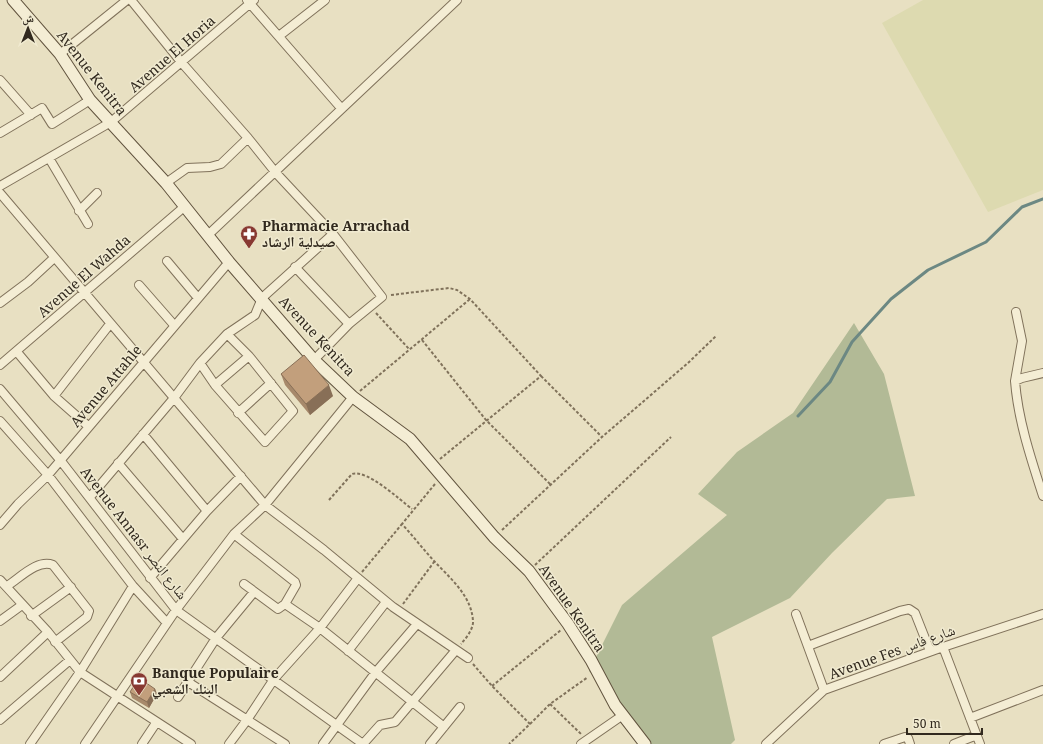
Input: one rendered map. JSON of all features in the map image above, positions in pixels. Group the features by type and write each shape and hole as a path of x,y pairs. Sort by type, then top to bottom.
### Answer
{"street":[{"name":"Avenue Kenitra","path":"13,0 60,54 90,100 166,184 229,262 262,298 314,360 353,397 410,439 443,476 494,538 529,571 568,624 623,715 645,744"},
{"path":"60,54 127,0"},
{"path":"131,0 182,63 276,172 333,234 382,297 349,324 314,360"},
{"path":"279,36 325,0"},
{"path":"208,235 457,0"},
{"path":"251,1 341,108"},
{"name":"Avenue El Horia","path":"0,186 111,122 182,63 251,1"},
{"path":"0,80 31,115"},
{"path":"0,133 42,108 52,124 90,100"},
{"path":"166,184 187,168 210,167 221,164 248,138"},
{"path":"49,158 88,224"},
{"path":"0,193 265,505 358,578 386,602 468,658"},
{"path":"79,211 97,193"},
{"name":"Avenue El Wahda","path":"0,365 184,207"},
{"path":"90,496 174,398 200,363 227,334 255,315 262,298 333,234"},
{"path":"0,303 28,282 54,258"},
{"path":"167,261 198,298"},
{"name":"Avenue Attahle","path":"0,525 18,504 48,476 88,426 229,262"},
{"path":"295,267 349,324"},
{"path":"139,285 174,326"},
{"path":"1016,312 1022,341 1015,381 1016,396 1033,465 1043,496"},
{"path":"54,396 110,324"},
{"path":"200,363 215,385 238,413 265,442 293,411 249,356 227,334"},
{"path":"16,352 54,396 88,426"},
{"path":"215,385 249,356"},
{"path":"1015,381 1022,378 1043,374"},
{"path":"238,413 271,382"},
{"name":"Avenue Annasr شارع النصر","path":"0,390 90,496 150,578 176,610 363,744"},
{"path":"85,744 176,610 234,534 265,505 353,397"},
{"path":"0,421 48,476 133,586 167,623"},
{"path":"143,434 207,511"},
{"path":"118,463 183,539"},
{"path":"150,578 207,511 240,476"},
{"path":"234,534 295,582 295,588 285,604 281,608 276,608 244,584"},
{"path":"7,586 38,565 53,565 88,608 89,613 55,642"},
{"path":"229,744 274,679 320,628 358,578"},
{"path":"0,580 7,586 31,616 48,632 80,672 118,696 186,743"},
{"path":"30,744 80,672 133,586"},
{"path":"31,616 71,587"},
{"path":"178,697 216,638 254,592"},
{"path":"348,651 386,602"},
{"path":"285,604 320,628 444,727"},
{"path":"0,621 22,605"},
{"path":"808,646 900,611 910,609 915,613 930,651"},
{"path":"796,614 824,690"},
{"name":"Avenue Fes شارع فاس","path":"766,744 824,690 943,646 1043,614"},
{"path":"323,744 375,673 417,624"},
{"path":"0,676 48,632"},
{"path":"943,646 980,744"},
{"path":"363,744 380,725 395,722 456,650"},
{"path":"0,720 70,660"},
{"path":"188,682 285,744"},
{"path":"970,718 1043,690"},
{"path":"430,744 460,707"},
{"path":"584,742 623,715"},
{"path":"142,744 156,723"},
{"path":"954,744 977,735"},
{"path":"884,744 902,737 907,738 910,744"}],"path":[{"path":"382,297 438,288 457,290 470,300 541,376 602,437"},
{"path":"353,397 409,349 470,300"},
{"path":"370,306 409,349"},
{"path":"494,538 602,437 688,363 716,336"},
{"path":"422,340 486,420 551,485"},
{"path":"433,465 541,376"},
{"path":"529,571 648,461 671,437"},
{"path":"329,500 352,474 358,472 370,478 412,510"},
{"path":"358,578 412,510 443,476"},
{"path":"402,524 434,562 453,580 465,599 473,622 471,630 456,650"},
{"path":"398,610 434,562"},
{"path":"492,686 568,624"},
{"path":"468,658 492,686 530,724"},
{"path":"509,744 550,704 597,671"},
{"path":"550,704 584,742"}],"shaded area":[{"path":"923,0 1043,0 1043,190 988,212 882,23"}],"green space":[{"path":"854,323 884,374 915,496 887,499 832,553 790,598 712,637 735,740 731,744 651,744 589,671 622,605 727,515 698,494 737,452 793,413"}],"building":[{"path":"304,355 329,385 306,404 281,374"},
{"path":"139,678 155,689 147,702 130,692"}],"waterway":[{"path":"798,416 830,382 852,342 891,299 928,270 986,242 1022,207 1043,199"}],"place":[{"name":"Pharmacie Arrachad صيدلية الرشاد","path":"249,249"},
{"name":"Banque Populaire البنك الشعبي","path":"139,696"}]}
